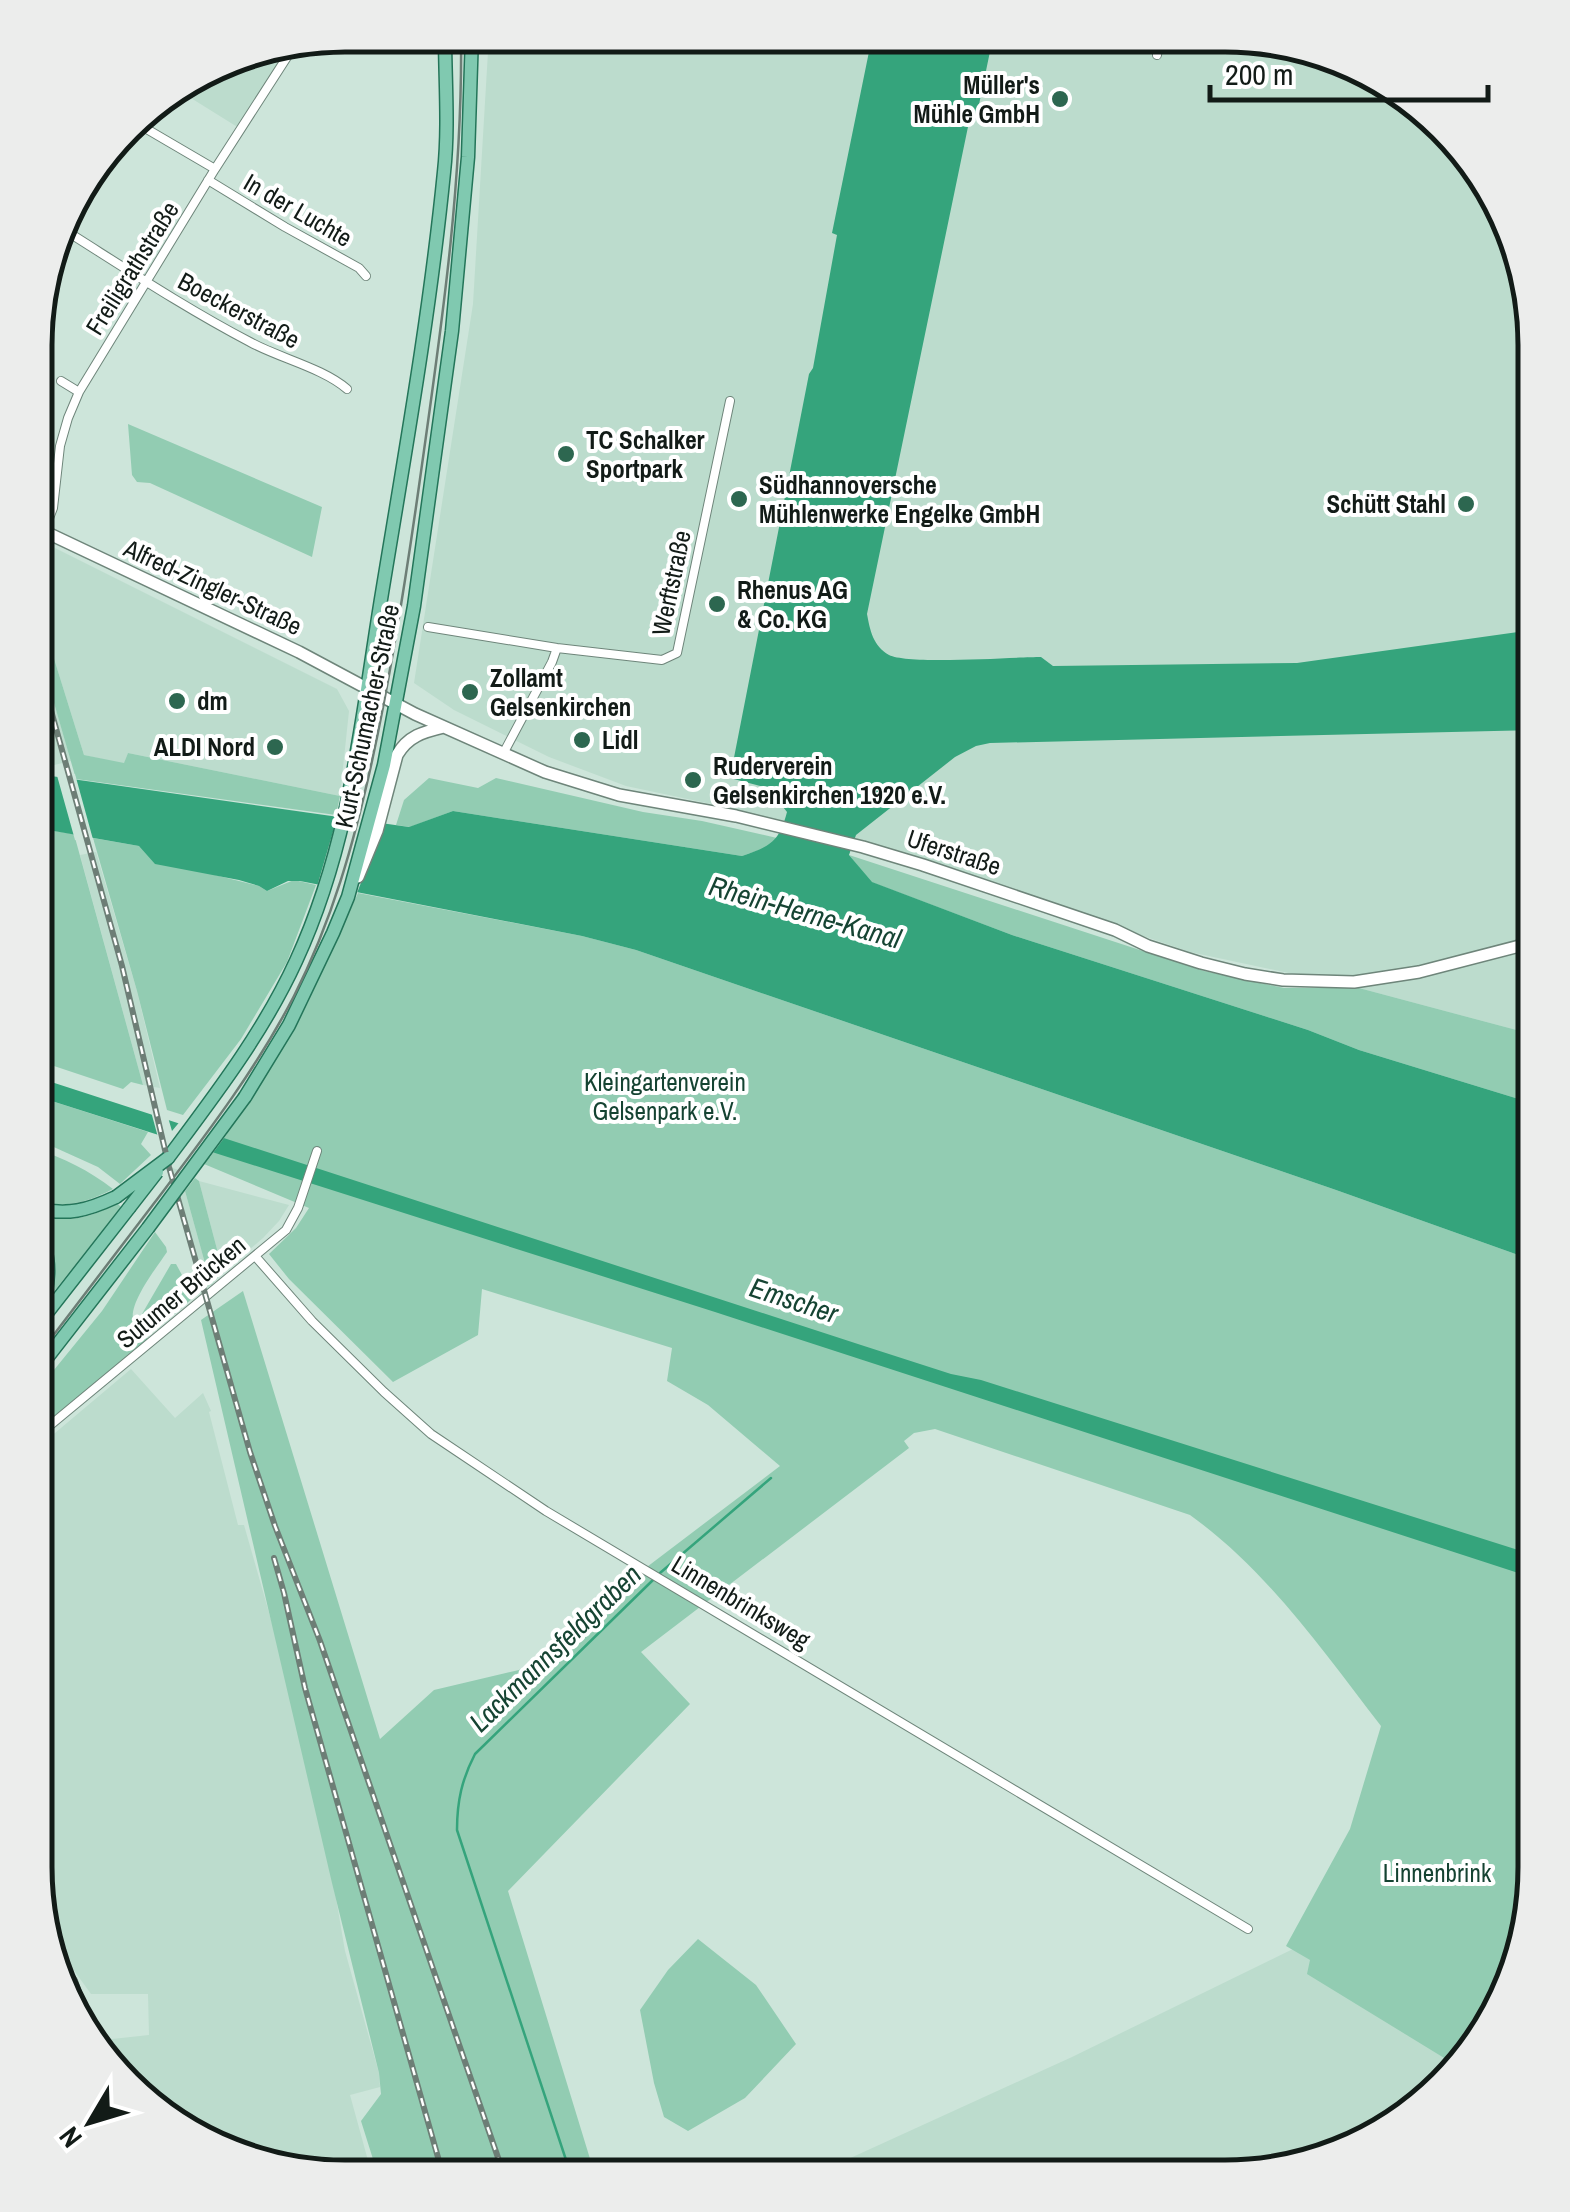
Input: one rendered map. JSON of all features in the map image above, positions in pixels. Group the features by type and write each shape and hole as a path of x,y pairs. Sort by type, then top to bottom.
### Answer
{"main road":[{"name":"Kurt-Schumacher-Straße","path":"52,1307 220,1088 266,1017 296,963 338,851 369,688 415,391 445,168 446,52"},
{"name":"Kurt-Schumacher-Straße","path":"52,1351 244,1097 304,994 348,897 378,812 414,606 452,331 468,157 471,52"},
{"name":"Alfred-Zingler-Straße","path":"52,534 369,688"},
{"name":"Uferstraße","path":"369,688 503,754 598,790 775,825 863,847 1114,930 1148,946 1265,978 1316,982 1378,979 1518,947"},
{"path":"378,812 403,744 444,727"},
{"path":"52,1211 77,1212 95,1207 168,1158"}],"street":[{"name":"Freiligrathstraße","path":"52,511 60,446 79,392 286,58"},
{"path":"148,129 215,169"},
{"name":"In der Luchte","path":"208,180 359,268 366,276"},
{"name":"Boeckerstraße","path":"74,235 236,335 348,389"},
{"path":"61,381 79,392"},
{"name":"Werftstraße","path":"428,627 662,660 677,653 730,402"},
{"path":"503,754 557,648"},
{"name":"Sutumer Brücken","path":"52,1425 286,1230 317,1151"},
{"name":"Linnenbrinksweg","path":"255,1256 312,1321 431,1434 546,1511 1248,1929"}],"shaded area":[{"path":"488,52 1224,52 1300,62 1337,75 1403,113 1445,152 1487,216 1502,251 1517,326 1518,1030 1359,988 1190,952 908,855 721,806 626,786 549,757 454,710 414,683 473,304"},
{"path":"283,59 239,128 190,98 233,75"},
{"path":"52,546 337,689 349,711 340,796 128,753 124,764 84,755 52,652"},
{"path":"52,696 71,761 54,765 52,758"},
{"path":"96,852 137,991 160,1088 143,1085 80,855"},
{"path":"166,1166 182,1171 211,1285 202,1293"},
{"path":"199,1181 289,1205 263,1238 223,1272"},
{"path":"131,1369 175,1418 203,1393 211,1411 238,1525 244,1525 315,1774 345,1951 379,2073 380,2087 350,2095 368,2160 307,2157 233,2137 167,2099 140,2076 110,2039 149,2035 148,1994 91,1994 68,1961 58,1924 52,1866 52,1436"},
{"path":"1293,1949 1452,2051 1418,2087 1354,2129 1300,2150 1263,2157 846,2160 1072,2057"}],"green space":[{"path":"128,424 322,507 312,557 150,483 137,482 132,475"},
{"path":"52,652 84,755 124,763 128,753 340,796 336,815 76,779 52,696"},
{"path":"429,778 478,788 496,778 777,838 768,847 742,856 453,811 410,827 396,825 404,800"},
{"path":"52,830 74,834 143,1085 131,1082 123,1089 52,1065"},
{"path":"93,838 139,846 267,891 294,880 316,885 287,962 241,1039 183,1115 167,1110"},
{"path":"849,855 1204,971 1284,988 1359,988 1518,1030 1518,1099 1012,935 871,882"},
{"path":"358,893 582,936 636,950 1517,1255 1517,1886 1502,1961 1487,1996 1446,2059 1307,1974 1310,1960 1286,1946 1350,1829 1381,1726 1316,1641 1245,1561 1190,1515 935,1429 914,1433 904,1441 909,1448 641,1652 690,1704 508,1891 590,2160 373,2160 361,2121 381,2094 379,2073 201,1320 243,1291 380,1739 434,1690 519,1670 780,1466 708,1405 667,1381 672,1348 482,1289 478,1335 393,1382 289,1279 269,1254 296,1228 309,1208 204,1164 274,1061 307,1004"},
{"path":"52,1101 148,1132 141,1144 151,1155 120,1184 98,1167 52,1146"},
{"path":"52,1155 113,1189 76,1203 52,1204"},
{"path":"195,1178 223,1272 211,1285 185,1191"},
{"path":"117,1203 121,1207 52,1294 52,1218 96,1213"},
{"path":"155,1232 167,1252 145,1284 133,1312 135,1325 148,1339 52,1420 52,1372 102,1311"},
{"path":"171,1264 176,1264 194,1297 151,1331 142,1314"},
{"path":"698,1939 756,1985 796,2044 745,2098 688,2131 664,2117 640,2010 668,1970"}],"water":[{"name":"Rhein-Herne-Kanal","path":"869,52 990,52 976,119 969,122 867,614 876,642 889,655 938,660 1041,657 1053,666 1297,663 1518,632 1518,730 990,743 955,757 856,835 849,855 872,882 1012,935 1518,1099 1517,1255 636,950 300,881 288,881 267,891 239,880 155,864 139,846 52,831 52,776 409,827 453,811 742,856 772,842 787,812 768,788 730,778 813,368 837,235 832,233"},
{"path":"52,1082 951,1374 981,1380 1517,1550 1517,1573 52,1101"}],"pier":[{"path":"56,772 75,774 94,843 75,840"},
{"path":"339,811 386,819 355,898 316,890"},
{"path":"150,1108 167,1114 172,1131 182,1119 227,1134 210,1157 159,1141"}],"waterway":[{"name":"Lackmannsfeldgraben","path":"660,1573 771,1478"},
{"name":"Lackmannsfeldgraben","path":"566,2160 457,1830 459,1800 475,1754 654,1579"}],"tram line":[{"path":"52,1337 229,1102 263,1050 308,968 340,881 379,727 419,486 454,205 461,52"}],"railway":[{"path":"52,714 122,966 169,1167 250,1452 320,1641 499,2160"},
{"path":"274,1558 305,1688 439,2160"}],"place":[{"name":"Müller's Mühle GmbH","path":"1060,99"},
{"name":"TC Schalker Sportpark","path":"566,454"},
{"name":"Südhannoversche Mühlenwerke Engelke GmbH","path":"739,499"},
{"name":"Schütt Stahl","path":"1466,504"},
{"name":"Rhenus AG & Co. KG","path":"717,604"},
{"name":"Zollamt Gelsenkirchen","path":"470,692"},
{"name":"dm","path":"177,701"},
{"name":"Lidl","path":"582,740"},
{"name":"ALDI Nord","path":"275,747"},
{"name":"Ruderverein Gelsenkirchen 1920 e.V.","path":"693,780"}],"park label":[{"name":"Kleingartenverein Gelsenpark e.V.","path":"665,1096"},
{"name":"Linnenbrink","path":"1437,1873"}],"water label":[{"name":"Emscher","path":"794,1300"}]}
